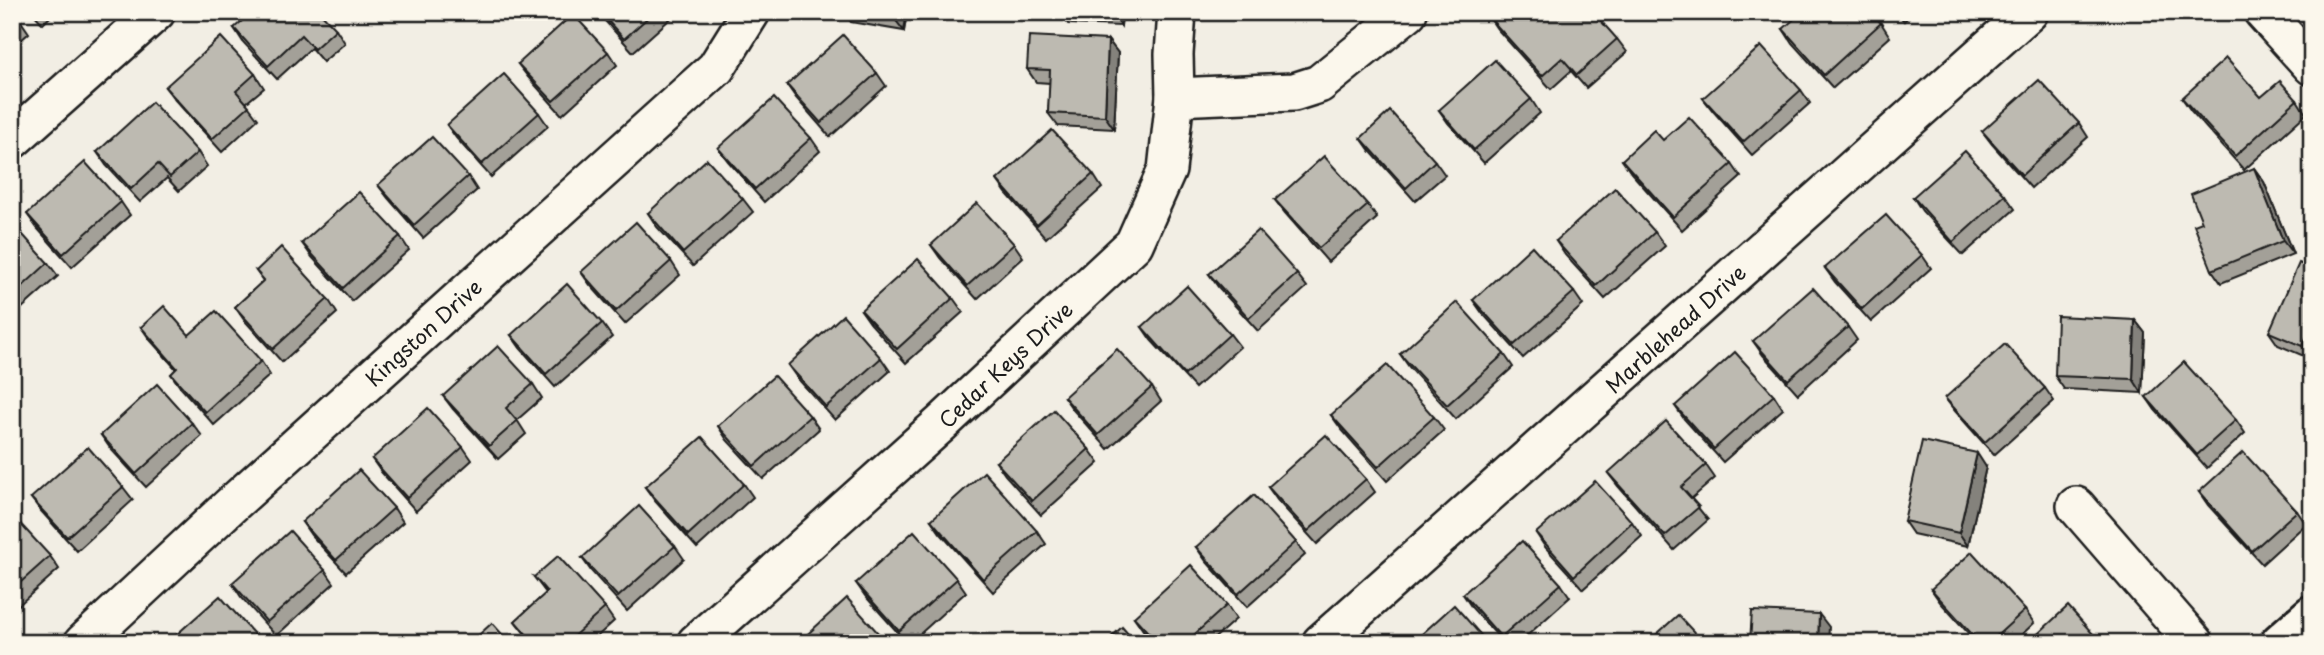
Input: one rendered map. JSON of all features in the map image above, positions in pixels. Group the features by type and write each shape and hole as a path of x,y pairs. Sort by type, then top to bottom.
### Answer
{"main road":[{"path":"2280,643 2312,615"}],"street":[{"path":"12,140 156,12"},
{"name":"Kingston Drive","path":"83,643 230,506 716,68 751,12"},
{"name":"Cedar Keys Drive","path":"696,643 932,432 1134,244 1167,170 1175,97 1177,12"},
{"path":"1175,97 1294,92 1319,84 1408,12"},
{"name":"Marblehead Drive","path":"1321,643 2029,12"},
{"path":"2263,12 2312,66"},
{"path":"2076,506 2194,643"}],"building":[{"path":"12,12 20,20 12,26"},
{"path":"252,12 320,12 336,29 314,49 301,35 268,66 234,28"},
{"path":"600,12 654,12 624,39"},
{"path":"863,12 895,12 894,18"},
{"path":"1492,12 1593,12 1617,39 1577,75 1562,58 1542,76 1488,16"},
{"path":"1802,12 1871,12 1881,23 1824,75 1783,29"},
{"path":"573,14 608,52 553,101 518,64"},
{"path":"843,35 877,73 821,123 787,85"},
{"path":"1029,36 1108,40 1105,116 1048,113 1050,70 1027,69"},
{"path":"221,37 255,74 236,91 249,106 212,139 165,87"},
{"path":"1761,46 1801,90 1743,142 1703,98"},
{"path":"2226,58 2261,97 2280,81 2297,100 2235,156 2182,98"},
{"path":"1495,60 1531,99 1474,150 1439,110"},
{"path":"504,74 539,113 482,164 447,125"},
{"path":"2039,80 2079,123 2022,175 1982,131"},
{"path":"774,98 811,138 755,189 718,148"},
{"path":"152,102 198,152 170,177 158,164 131,189 97,152"},
{"path":"1390,111 1435,161 1406,188 1361,138"},
{"path":"1689,117 1732,164 1673,217 1622,160 1654,130 1663,140"},
{"path":"1052,130 1093,174 1037,225 997,180"},
{"path":"432,137 468,176 414,225 378,185"},
{"path":"1965,151 2005,195 1953,242 1913,197"},
{"path":"1324,156 1368,205 1319,248 1275,200"},
{"path":"707,159 743,199 683,253 648,213"},
{"path":"85,162 121,202 63,254 27,214"},
{"path":"2254,168 2283,241 2212,270 2194,225 2202,222 2191,194"},
{"path":"1615,188 1655,232 1596,286 1556,241"},
{"path":"359,192 400,236 343,288 302,243"},
{"path":"977,203 1014,244 967,286 931,245"},
{"path":"1886,215 1922,255 1862,309 1825,268"},
{"path":"636,222 671,261 616,311 581,272"},
{"path":"15,226 48,263 12,296 12,228"},
{"path":"1258,230 1297,274 1249,318 1209,274"},
{"path":"1532,246 1574,292 1514,345 1473,300"},
{"path":"281,247 328,299 273,349 235,307 264,280 256,271"},
{"path":"918,259 953,298 897,349 861,310"},
{"path":"2299,263 2312,269 2312,333 2309,332 2302,346 2269,332"},
{"path":"567,284 602,323 546,374 511,335"},
{"path":"1187,286 1230,334 1185,375 1142,327"},
{"path":"1813,288 1848,327 1788,380 1753,341"},
{"path":"1457,302 1504,354 1447,405 1400,354"},
{"path":"164,306 189,335 216,311 261,361 205,412 171,374 177,368 141,327"},
{"path":"843,315 881,358 826,407 788,365"},
{"path":"2057,316 2135,320 2133,379 2055,376"},
{"path":"2005,344 2045,388 1985,442 1945,398"},
{"path":"498,346 533,384 506,408 517,421 489,446 443,396"},
{"path":"1117,349 1152,387 1098,435 1064,397"},
{"path":"1735,352 1774,395 1714,449 1675,406"},
{"path":"2184,362 2236,420 2197,455 2146,397"},
{"path":"1387,365 1434,417 1378,467 1331,415"},
{"path":"774,376 810,416 754,466 718,426"},
{"path":"157,384 192,423 136,474 101,435"},
{"path":"428,408 463,447 407,498 372,459"},
{"path":"1054,410 1089,449 1032,501 996,462"},
{"path":"1666,421 1706,465 1681,487 1699,507 1665,536 1608,473"},
{"path":"1326,435 1366,479 1308,531 1268,487"},
{"path":"702,437 744,484 688,535 645,487"},
{"path":"1922,441 1977,453 1959,533 1904,521"},
{"path":"88,447 123,487 67,537 31,498"},
{"path":"2243,452 2297,511 2252,551 2199,492"},
{"path":"359,470 394,508 336,560 302,522"},
{"path":"984,472 1037,531 983,579 931,520"},
{"path":"1595,481 1632,522 1574,576 1536,533"},
{"path":"1254,495 1296,542 1238,594 1196,547"},
{"path":"639,506 675,546 618,597 582,558"},
{"path":"15,518 50,556 12,590 12,521"},
{"path":"290,531 325,570 267,622 232,583"},
{"path":"914,531 957,579 899,631 856,583"},
{"path":"1522,541 1561,584 1501,637 1463,594"},
{"path":"1972,552 2025,610 1989,643 1980,643 1931,589"},
{"path":"558,556 605,608 566,643 534,643 515,621 547,592 534,577"},
{"path":"1191,565 1227,605 1185,643 1158,643 1134,617"},
{"path":"220,596 262,643 167,643"},
{"path":"847,598 887,643 798,643"},
{"path":"1454,605 1488,643 1412,643"},
{"path":"2068,606 2101,643 2028,643"},
{"path":"1752,611 1819,614 1818,643 1750,643"},
{"path":"1678,615 1704,643 1647,643"},
{"path":"492,623 510,643 470,643"},
{"path":"1122,627 1136,643 1105,643"}]}
